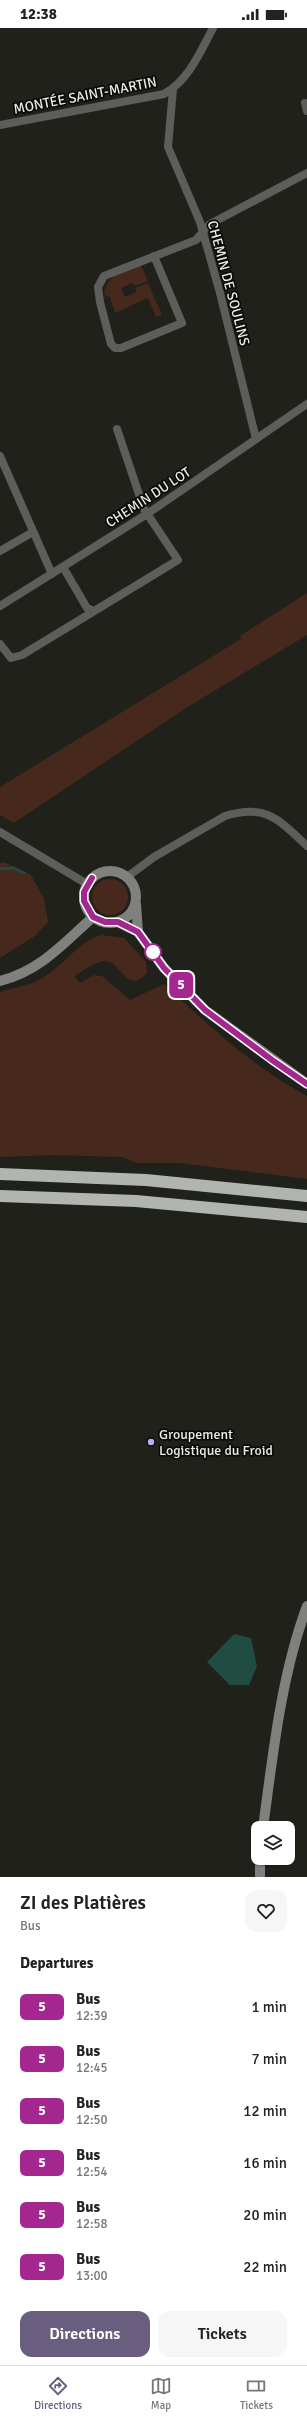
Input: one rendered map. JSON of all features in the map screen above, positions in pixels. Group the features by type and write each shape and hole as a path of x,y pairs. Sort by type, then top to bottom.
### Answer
{"highway":[{"path":"0,1174 146,1180 307,1196"},
{"path":"0,1196 136,1201 307,1217"}],"street":[{"name":"MONTÉE SAINT-MARTIN","path":"0,125 157,97 173,89 191,68 213,28"},
{"name":"CHEMIN DE SOULINS","path":"173,89 168,147 200,222 217,278 256,439"},
{"path":"154,256 182,323 121,348 115,348 112,344 100,302 98,287 104,276 154,256 196,240 210,224 305,174 307,184"},
{"name":"CHEMIN DU LOT","path":"0,606 147,514 307,404"},
{"path":"0,644 11,658 22,655 178,560 147,514 117,429"},
{"path":"0,456 52,574"},
{"path":"0,550 33,532"},
{"path":"62,568 87,608 94,611"},
{"path":"127,877 160,853 225,816 238,812 260,811 282,823 307,846"},
{"path":"0,832 87,884"},
{"path":"138,932 136,892 127,877 113,871 105,871 92,878 87,884 84,901 93,917 105,922 118,922 138,932 164,968 205,1010 307,1084"},
{"path":"118,922 130,914 136,901"},
{"path":"0,981 21,975 39,965 93,917"},
{"path":"264,1821 275,1740 288,1671 307,1606"},
{"path":"260,1865 260,1877"}],"shaded area":[{"path":"141,265 148,281 134,286 132,283 121,288 125,297 137,292 135,288 148,283 162,315 156,317 148,298 115,313 110,297 104,295 108,282 122,272"},
{"path":"307,593 307,635 189,706 14,823 0,815 0,787 241,639 240,636"},
{"path":"4,862 31,875 44,899 48,922 35,936 0,958 0,863"},
{"path":"114,879 123,884 127,890 127,904 123,910 114,915 106,915 97,910 93,904 92,893 97,884 103,880"},
{"path":"101,935 124,938 146,962 147,973 140,979 134,981 124,976 111,962 105,961 93,965 74,976 80,983 94,975 102,976 130,1000 164,984 232,1045 287,1085 307,1096 307,1179 180,1163 136,1163 122,1157 53,1155 0,1157 0,992 39,980 51,972 78,948"}],"water":[{"path":"234,1634 251,1638 257,1666 249,1685 230,1685 207,1662"}],"waterway":[{"path":"0,869 14,868 24,873"}],"bus line":[{"name":"5","path":"92,878 87,884 84,892 84,901 87,910 93,917 105,922 118,922 138,932 164,968 205,1010 307,1084"}],"place":[{"name":"Groupement Logistique du Froid","path":"151,1442"}]}
